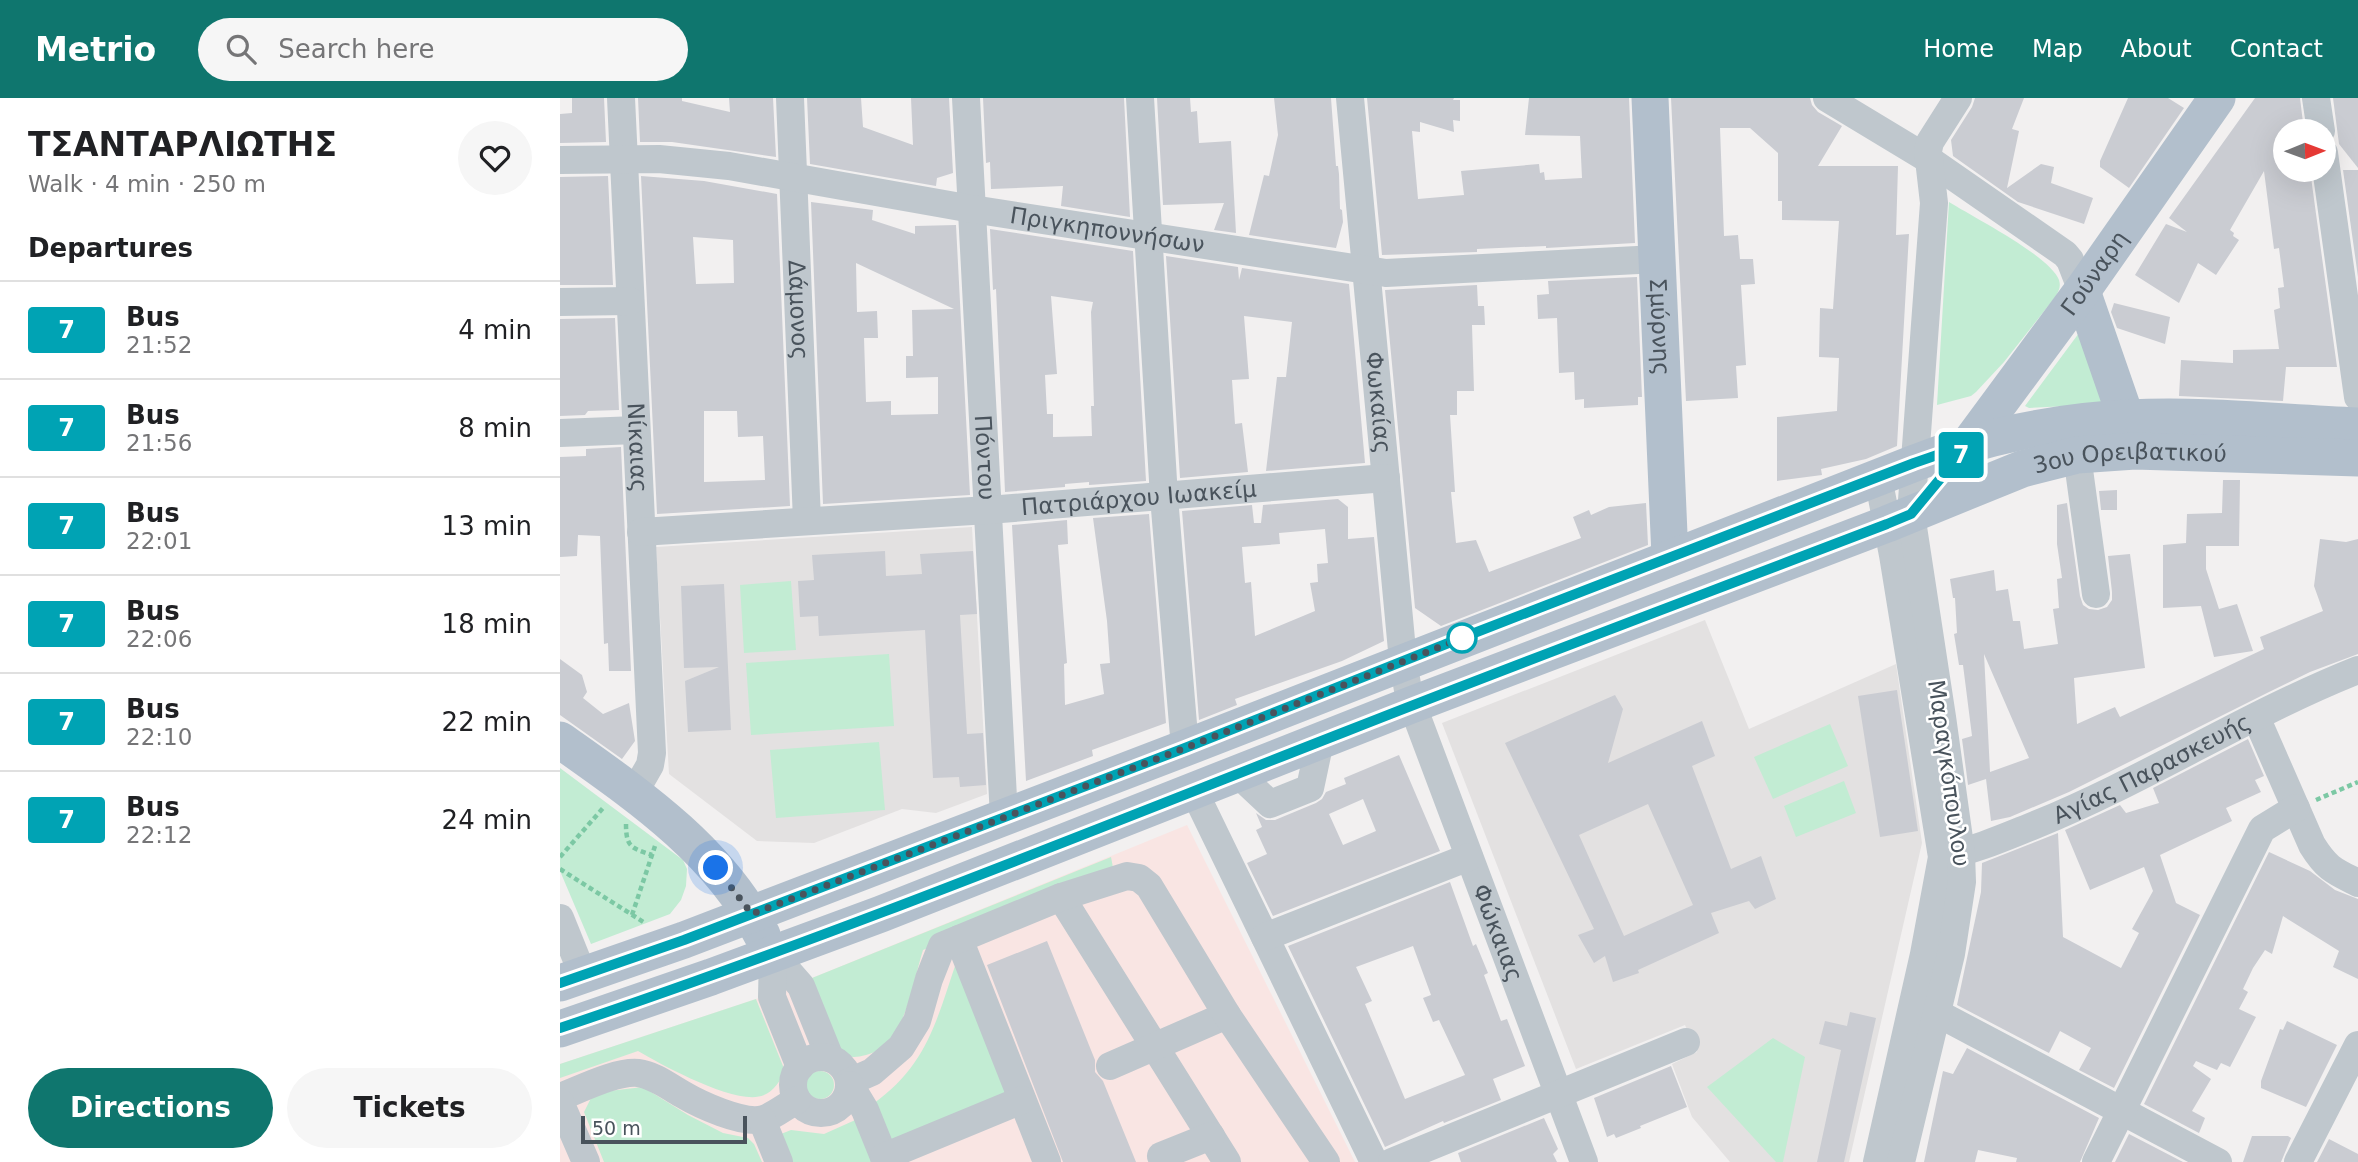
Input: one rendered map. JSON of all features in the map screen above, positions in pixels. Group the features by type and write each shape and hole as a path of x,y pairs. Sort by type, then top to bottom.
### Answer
{"main road":[{"name":"Σμύρνης","path":"1650,98 1670,557"},
{"name":"Γούναρη","path":"1899,519 1969,444 2082,292 2217,98"},
{"path":"2082,292 2126,418"},
{"name":"3ου Ορειβατικού","path":"572,979 752,914 1185,748 1670,557 1969,444 2072,424 2126,418 2358,426"},
{"name":"3ου Ορειβατικού","path":"560,1028 772,954 1411,705 1899,519 2022,468 2077,455 2135,451 2358,458"},
{"path":"560,740 624,804 672,843 729,882 752,914 772,954"},
{"path":"672,843 705,876 707,905 702,922 684,940"}],"street":[{"name":"Νίκαιας","path":"621,98 652,753 650,765 624,804"},
{"name":"Δάμονος","path":"790,98 807,521"},
{"name":"Πόντου","path":"966,98 1004,817"},
{"path":"1140,98 1164,497 1185,748"},
{"name":"Φωκαίας","path":"1350,98 1403,661 1411,705"},
{"path":"1827,98 1929,151 2065,254 2070,260 2082,292"},
{"path":"1929,151 1958,98"},
{"path":"2316,98 2319,119"},
{"name":"Μαραγκόπουλου","path":"1899,519 1914,463 1934,203 1929,151"},
{"name":"Πριγκηποννήσων","path":"560,160 699,162 972,209 1148,234 1366,271 1397,273 1657,259"},
{"path":"2328,182 2358,397"},
{"path":"560,302 630,301"},
{"path":"560,433 636,430"},
{"path":"2077,455 2096,594"},
{"name":"Μαραγκόπουλου","path":"1877,1162 1925,1007 1960,907 1962,882 1951,855 1899,519 1878,477"},
{"name":"Πατριάρχου Ιωακείμ","path":"641,533 988,510 1386,478"},
{"name":"Αγίας Παρασκευής","path":"1951,855 2089,803 2256,718 2358,670"},
{"name":"Φώκαιας","path":"1411,705 1584,1162"},
{"path":"2256,718 2312,845 2323,863 2358,883"},
{"path":"1194,791 1374,1162"},
{"path":"2096,1162 2262,829 2296,808"},
{"path":"1265,937 1469,857"},
{"path":"849,1083 872,1072 901,1047 917,1021 942,946 1061,897 1127,876 1139,878 1149,886 1227,1015 1326,1162"},
{"path":"1061,897 1227,1162"},
{"path":"560,918 572,979"},
{"path":"959,939 1047,1162"},
{"path":"772,954 802,986 830,1058 844,1069 865,1110 885,1160 1022,1100"},
{"path":"772,954 772,997 800,1067"},
{"path":"1925,1007 2218,1162"},
{"name":"Μαραγκόπουλου","path":"1900,1162 1925,1007"},
{"path":"1110,1066 1227,1015"},
{"path":"1392,1162 1686,1042"},
{"path":"2298,1162 2358,1045"},
{"path":"830,1058 813,1058 800,1067 793,1083 797,1100 811,1112 829,1113 844,1102 849,1083"},
{"path":"586,1162 560,1099 622,1075 641,1073 650,1076 698,1103 753,1120 762,1120 797,1100"},
{"path":"762,1120 779,1162"},
{"path":"1161,1156 1211,1136"}],"path":[{"path":"2296,808 2358,782"},
{"path":"624,804 629,844 652,855"},
{"path":"560,857 624,804"},
{"path":"632,915 652,855 672,843"},
{"path":"560,869 646,923"}],"shaded area":[{"path":"972,527 987,794 936,813 902,809 814,843 757,841 669,774 656,547"},
{"path":"1705,620 1749,729 1896,664 1922,843 1849,1162 1730,1162 1692,1117 1672,1064 1697,1052 1685,1025 1576,1069 1442,723"},
{"path":"1187,825 1355,1162 560,1162 560,1064 812,978"}],"green space":[{"path":"1949,202 2027,249 2053,270 2060,287 2056,296 2004,362 1976,392 1971,396 1937,405"},
{"path":"2079,333 2109,404 2025,406"},
{"path":"791,581 796,650 744,653 740,585"},
{"path":"889,654 894,726 751,735 746,663"},
{"path":"1830,724 1848,766 1773,799 1754,757"},
{"path":"879,742 885,810 776,818 770,750"},
{"path":"560,768 683,860 687,869 686,886 681,900 670,914 591,944 560,871"},
{"path":"1844,781 1856,813 1796,837 1784,806"},
{"path":"1111,857 1114,873 923,950 911,996 899,1026 890,1039 879,1049 866,1055 852,1057 840,1052 812,978"},
{"path":"956,963 1014,1096 889,1147 873,1104 906,1074 918,1058 935,1023"},
{"path":"756,999 785,1071 774,1088 764,1095 752,1097 719,1090 638,1051 560,1078 560,1064"},
{"path":"1773,1038 1805,1057 1783,1162 1776,1162 1707,1087"},
{"path":"820,1071 830,1075 834,1085 830,1095 820,1099 810,1095 806,1085 810,1075"},
{"path":"643,1087 723,1133 748,1138 754,1144 762,1162 604,1162 584,1112 591,1098 609,1091"},
{"path":"862,1117 878,1162 792,1162 781,1134 791,1130 824,1134"}],"building":[{"path":"572,98 604,98 606,142 560,143 560,114 572,113"},
{"path":"638,98 682,98 682,101 730,112 729,98 773,98 776,157 672,142 640,142"},
{"path":"807,98 861,98 863,127 913,145 911,98 949,98 953,173 937,178 936,186 810,164"},
{"path":"983,98 1124,98 1130,217 1061,206 1063,186 991,189 990,162 986,163"},
{"path":"1157,98 1190,98 1191,112 1197,111 1199,143 1231,141 1236,233 1214,230 1224,203 1163,205"},
{"path":"1274,98 1331,98 1343,222 1336,248 1249,235 1264,175 1269,176 1278,135"},
{"path":"1367,98 1460,100 1460,121 1453,120 1454,132 1420,122 1420,132 1412,131 1418,199 1464,195 1461,171 1539,164 1540,173 1544,172 1545,180 1582,178 1580,136 1525,135 1529,98 1629,98 1635,243 1382,255"},
{"path":"1671,98 1810,98 1818,112 1842,126 1818,166 1898,166 1896,235 1909,234 1897,446 1866,459 1821,469 1822,475 1777,481 1777,417 1837,411 1839,358 1819,357 1820,308 1833,309 1839,221 1782,220 1782,201 1778,201 1778,153 1750,128 1720,128 1724,236 1738,235 1740,259 1753,259 1755,284 1741,285 1746,365 1736,366 1738,398 1686,401"},
{"path":"1975,98 2024,98 2012,129 2019,131 2007,188 2041,164 2054,167 2051,183 2093,198 2084,224 2018,202 1953,156 1951,140"},
{"path":"2128,98 2168,98 2184,108 2129,188 2100,167 2100,161"},
{"path":"2255,98 2300,98 2303,119 2273,119 2273,182 2312,182 2337,367 2286,367 2283,401 2179,396 2181,360 2233,363 2233,350 2279,349 2274,310 2280,308 2278,288 2284,287 2279,248 2274,249 2264,171 2230,230 2239,240 2216,275 2198,263 2179,303 2135,275 2166,224 2187,232 2169,218"},
{"path":"2333,98 2358,98 2358,168 2339,144"},
{"path":"2343,170 2358,170 2358,277"},
{"path":"608,176 613,285 560,285 560,177"},
{"path":"641,176 704,181 777,194 790,506 657,514","holes":["693,237 733,240 734,283 696,284","704,411 737,411 738,437 763,436 765,480 704,482"]},
{"path":"811,202 873,210 872,220 915,234 915,226 956,225 970,495 823,504","holes":["856,263 954,309 912,310 913,356 906,356 906,378 938,377 938,414 891,415 891,401 866,402 864,338 878,338 877,311 857,312"]},
{"path":"990,229 1133,251 1146,481 1089,485 1089,482 1065,484 1065,487 1005,492 996,289 993,290","holes":["1051,296 1093,302 1092,436 1053,437 1053,414 1047,414 1045,375 1057,374"]},
{"path":"1166,256 1238,267 1239,280 1242,268 1349,284 1365,463 1266,471 1277,377 1286,377 1292,322 1244,316 1249,379 1232,380 1235,424 1242,423 1248,472 1180,478"},
{"path":"1637,277 1642,397 1638,397 1638,405 1584,408 1584,399 1575,400 1574,372 1559,373 1557,318 1538,319 1537,295 1549,294 1548,281"},
{"path":"1477,285 1478,306 1484,306 1485,325 1472,325 1474,391 1457,391 1457,415 1450,415 1455,492 1451,492 1456,543 1476,540 1489,572 1581,538 1573,517 1589,510 1591,515 1609,507 1646,503 1648,545 1441,626 1415,608 1385,290"},
{"path":"2114,303 2170,317 2165,344 2117,328 2111,312"},
{"path":"615,318 619,410 588,411 585,415 560,416 560,319"},
{"path":"621,447 631,671 609,671 608,643 604,644 600,536 578,535 577,556 560,557 560,457 586,456 586,449"},
{"path":"2223,480 2240,480 2239,546 2206,546 2206,569 2219,609 2237,604 2253,651 2214,657 2201,606 2163,608 2163,545 2186,543 2187,514 2222,513"},
{"path":"2117,490 2117,510 2101,510 2099,491"},
{"path":"1338,499 1348,507 1348,539 1374,537 1384,641 1342,661 1235,699 1237,705 1199,720 1182,511 1252,505 1254,523 1261,523 1263,505","holes":["1325,529 1328,563 1317,564 1318,582 1310,583 1315,611 1255,636 1251,582 1245,583 1242,547 1280,544 1279,533"]},
{"path":"2067,503 2083,605 2098,610 2107,607 2112,600 2108,556 2130,554 2145,668 2074,678 2077,724 2115,707 2120,717 2264,649 2260,637 2323,611 2314,586 2320,539 2346,542 2358,539 2358,654 2310,672 2069,792 2010,817 1991,821 1986,779 1968,785 1962,739 1972,736 1963,665 1959,665 1954,634 1957,633 1955,598 1950,579 1994,570 1996,591 2008,589 2013,621 2020,621 2024,649 2058,644 2053,609 2059,608 2057,579 2062,578 2057,544 2057,505","holes":["1984,654 2029,758 1990,772"]},
{"path":"1149,514 1166,723 1092,750 1093,756 1026,781 1012,525 1067,520 1068,544 1058,545 1067,663 1064,664 1065,705 1104,694 1100,664 1110,663 1093,518"},
{"path":"885,551 886,576 922,574 920,554 973,551 977,614 960,615 967,734 983,733 986,785 960,787 959,777 933,778 925,630 819,636 818,616 800,617 798,581 814,580 812,555"},
{"path":"724,584 731,730 688,732 685,681 719,667 684,668 681,586"},
{"path":"560,659 582,675 587,692 583,698 603,714 629,703 635,741 622,759 560,715"},
{"path":"1897,690 1918,831 1880,837 1858,696"},
{"path":"1615,695 1623,709 1608,763 1702,721 1715,756 1692,766 1731,869 1761,856 1776,899 1755,909 1749,901 1711,913 1719,933 1638,970 1639,973 1613,982 1605,956 1594,963 1578,935 1594,929 1505,743","holes":["1648,804 1693,905 1624,936 1579,835"]},
{"path":"2248,739 2264,776 2255,780 2261,792 2226,808 2232,821 2160,855 2176,903 2200,915 2114,1088 2079,1070 2091,1048 2060,1031 2049,1053 1957,1005 1981,892 1982,863 2058,833 2063,937 2121,968 2139,933 2132,929 2153,891 2144,867 2090,890 2065,830 2120,805 2126,813 2159,803 2153,788"},
{"path":"1399,755 1440,851 1273,916 1247,863 1267,854 1256,830 1262,827 1256,813 1266,820 1275,820 1316,803 1326,792 1346,784 1344,778","holes":["1363,799 1376,831 1343,845 1329,814"]},
{"path":"2269,852 2310,871 2335,890 2358,899 2358,979 2333,967 2339,951 2283,916 2272,954 2265,950 2243,989 2248,992 2239,1009 2256,1017 2230,1067 2221,1063 2217,1070 2196,1061 2193,1066 2211,1079 2192,1111 2205,1118 2199,1133 2144,1104"},
{"path":"1450,882 1473,946 1476,944 1488,973 1484,975 1501,1021 1507,1019 1525,1066 1493,1079 1501,1100 1444,1123 1443,1121 1385,1147 1288,946","holes":["1413,946 1431,995 1423,998 1433,1022 1439,1020 1465,1075 1405,1099 1365,1004 1372,1001 1356,967"]},
{"path":"1047,941 1095,1060 1095,1072 1103,1081 1136,1162 1063,1162 987,965"},
{"path":"1850,1012 1876,1018 1844,1162 1817,1162 1841,1050 1819,1044 1825,1021 1847,1026"},
{"path":"2287,1021 2337,1045 2306,1107 2261,1088 2261,1081 2280,1029 2283,1030"},
{"path":"1967,1048 2099,1118 2080,1162 2016,1162 2017,1158 1978,1150 1975,1162 1924,1162 1943,1071 1953,1074"},
{"path":"1671,1066 1687,1107 1616,1138 1614,1134 1607,1137 1594,1098"},
{"path":"1544,1118 1558,1149 1553,1154 1557,1162 1461,1162 1458,1153"},
{"path":"2129,1134 2183,1162 2115,1162"},
{"path":"2252,1136 2291,1138 2281,1162 2243,1162"},
{"path":"2329,1139 2358,1154 2358,1162 2317,1162"}],"bus line":[{"name":"7","path":"560,983 684,940 1969,444 1911,514 1887,524 1638,617 881,914 711,977 560,1028"}],"route":[{"path":"716,868 752,914 1185,748 1462,638"}]}
